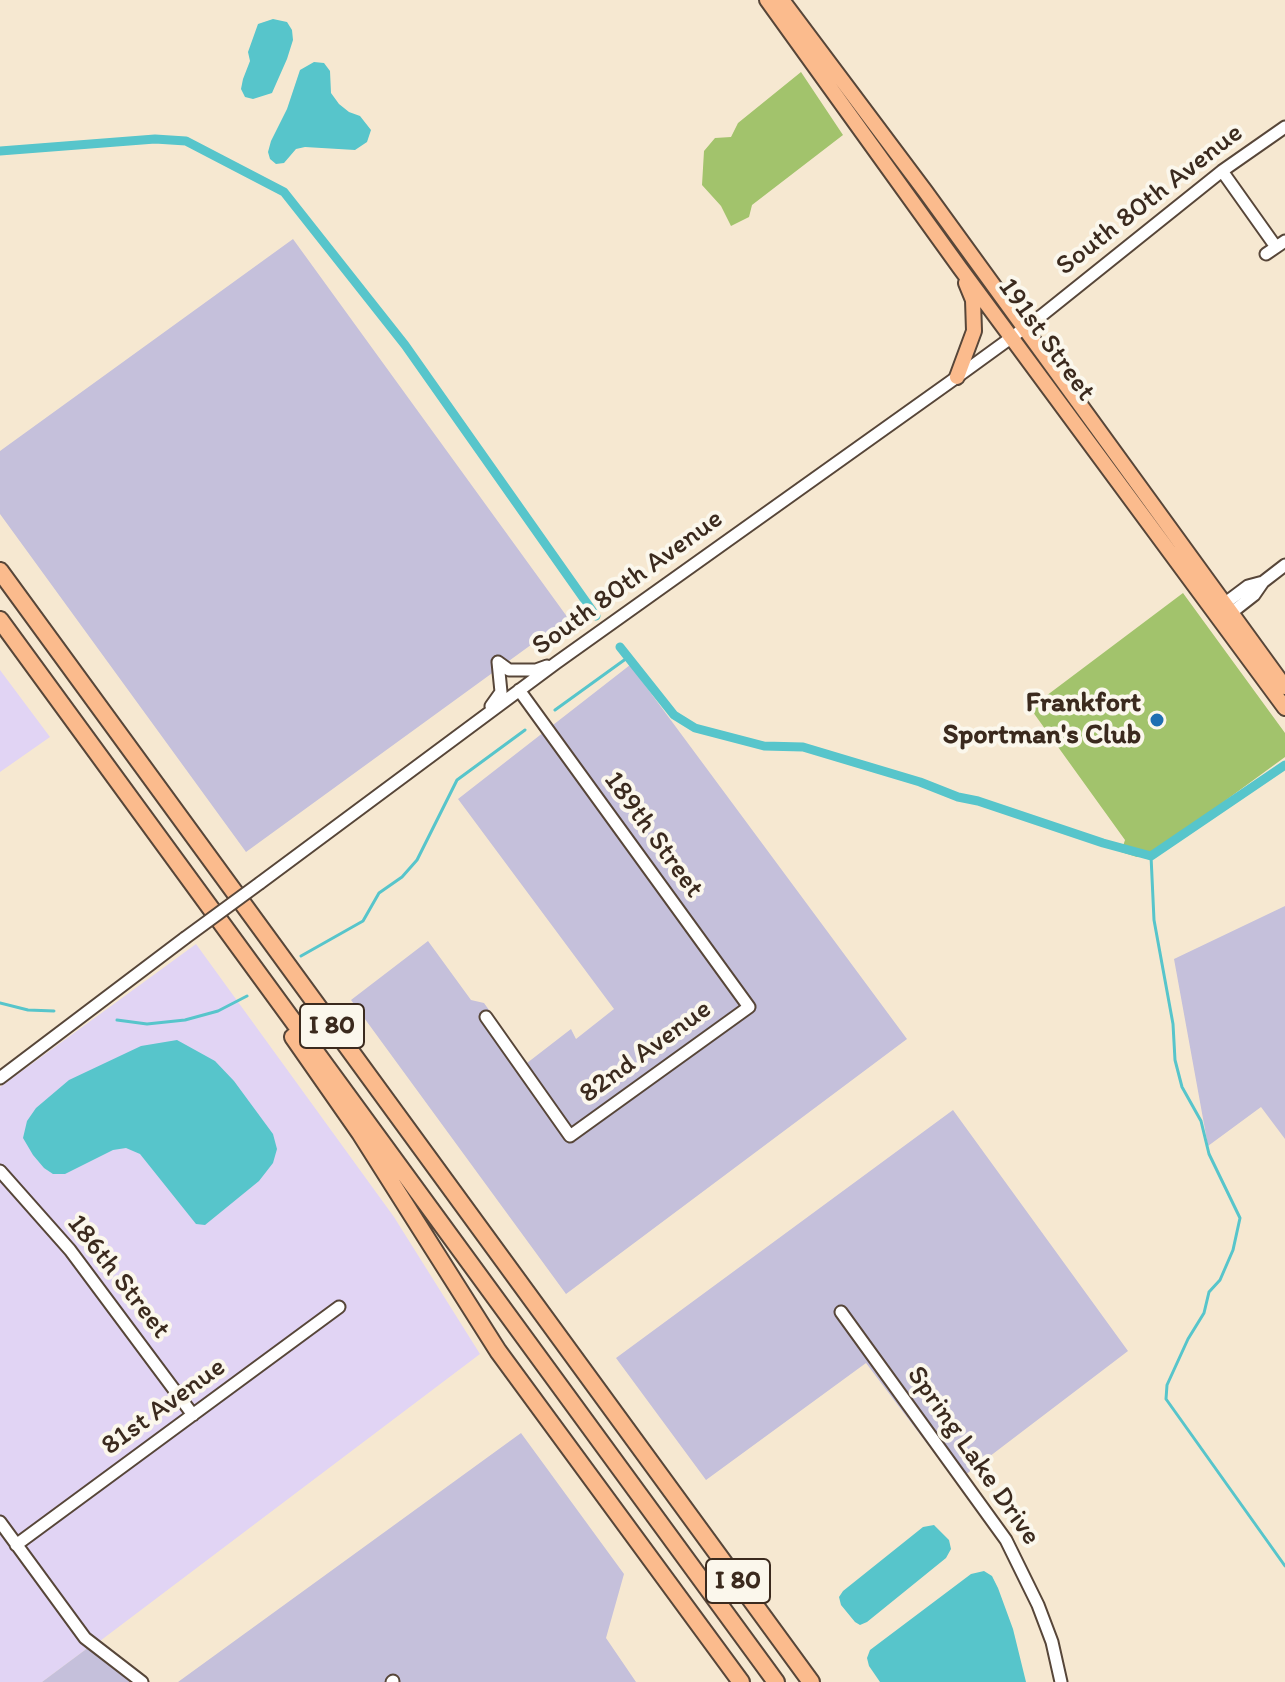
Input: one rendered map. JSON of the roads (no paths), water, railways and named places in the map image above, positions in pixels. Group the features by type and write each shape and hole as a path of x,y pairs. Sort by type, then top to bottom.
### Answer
{"highway":[{"name":"I 80","path":"0,571 811,1682"},
{"name":"I 80","path":"0,620 776,1682"},
{"path":"242,949 284,1024 360,1133 498,1351 741,1682"}],"main road":[{"name":"191st Street","path":"767,0 1011,338 1285,708"},
{"name":"191st Street","path":"782,0 1285,687"},
{"path":"957,377 974,331 975,315 973,300 960,268"}],"street":[{"name":"South 80th Avenue","path":"0,1078 519,690 1011,338 1222,171 1285,127"},
{"path":"1222,171 1276,247"},
{"path":"1227,609 1254,595 1263,582 1285,565"},
{"path":"480,719 501,692 498,662 509,670 536,670 556,663"},
{"name":"189th Street","path":"519,690 749,1007"},
{"name":"82nd Avenue","path":"486,1017 570,1136 749,1007"},
{"name":"186th Street","path":"0,1171 70,1250 193,1415"},
{"name":"81st Avenue","path":"16,1545 339,1307"},
{"name":"Spring Lake Drive","path":"841,1312 1006,1540 1038,1605 1052,1642 1061,1682"},
{"path":"0,1522 86,1640 142,1682"}],"water":[{"path":"273,19 287,22 292,30 293,40 287,59 272,93 253,99 245,97 241,89 250,61 248,52 258,24"},
{"path":"314,62 324,63 330,71 331,93 339,104 360,116 371,130 367,142 355,150 296,149 284,163 276,164 268,152 271,141 287,109 300,70"},
{"path":"177,1040 215,1061 234,1081 273,1134 277,1149 273,1163 259,1181 205,1225 196,1224 140,1154 126,1148 113,1150 65,1174 53,1174 33,1155 23,1138 27,1121 36,1108 69,1080 141,1046"},
{"path":"934,1525 949,1540 951,1549 946,1558 867,1622 860,1625 855,1622 841,1605 839,1597 843,1591 923,1527"},
{"path":"984,1571 992,1576 998,1588 1013,1629 1026,1682 880,1682 869,1666 867,1658 870,1650 971,1574"}],"waterway":[{"path":"0,151 155,139 186,141 284,192 405,345 596,616"},
{"path":"620,647 674,715 695,728 764,746 803,747 1151,856 1285,765"},
{"path":"555,710 627,658"},
{"path":"301,956 363,921 379,893 402,877 417,860 457,780 525,730"},
{"path":"1151,856 1154,920 1173,1024 1175,1060 1182,1087 1201,1121 1209,1154 1240,1218 1233,1250 1220,1280 1209,1292 1204,1313 1167,1385 1166,1399 1285,1566"},
{"path":"117,1020 147,1024 185,1020 218,1011 247,996"},
{"path":"0,1003 28,1010 54,1011"}],"place":[{"name":"Frankfort Sportman's Club","path":"1157,720"}]}
